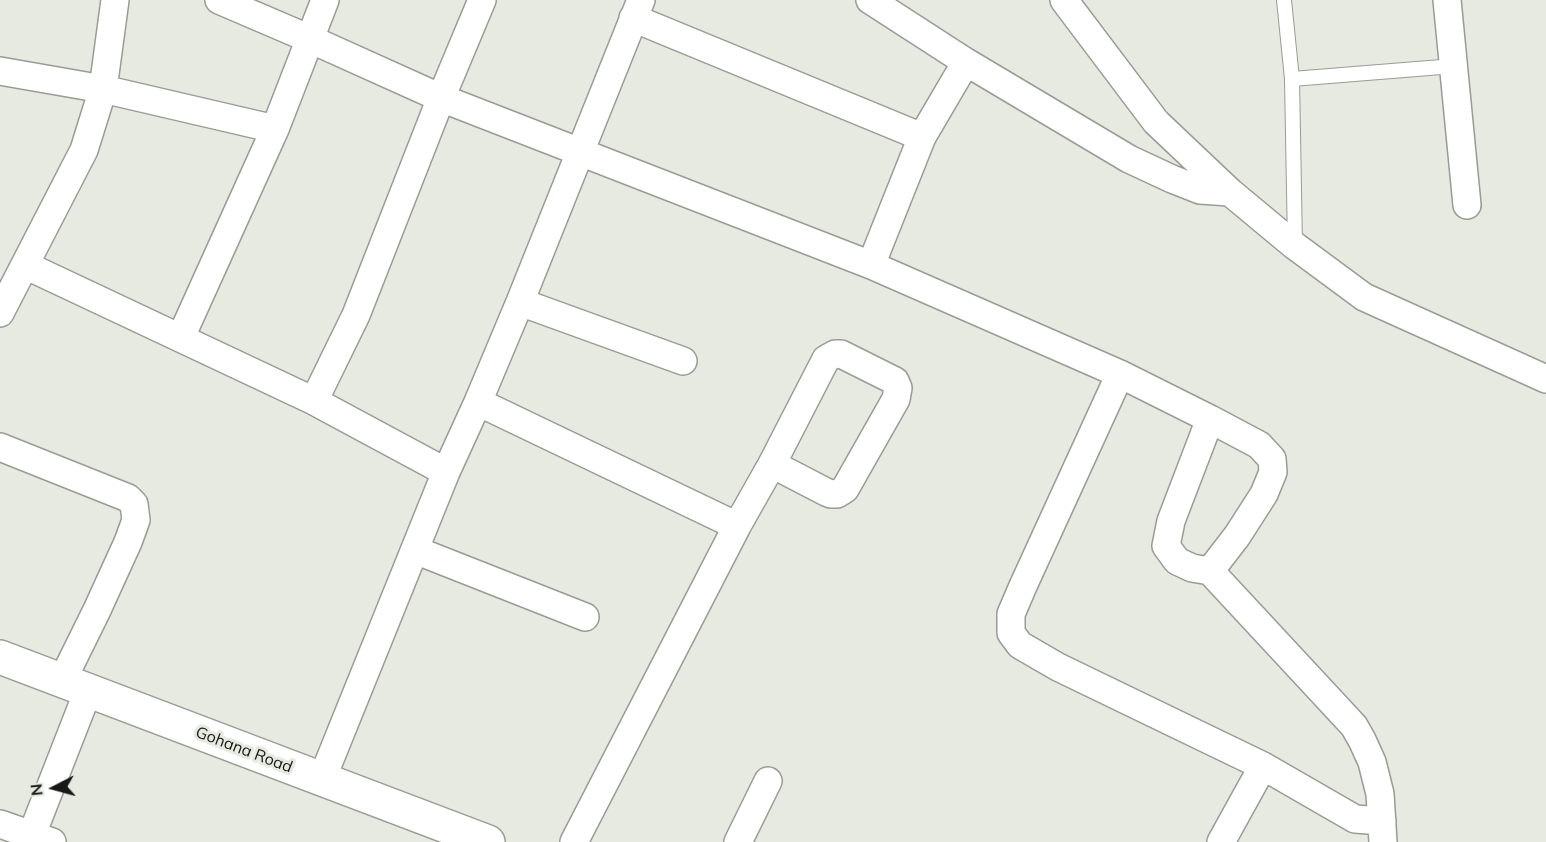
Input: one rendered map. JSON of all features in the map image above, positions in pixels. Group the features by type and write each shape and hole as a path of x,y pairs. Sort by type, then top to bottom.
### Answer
{"main road":[{"name":"Gohana Road","path":"0,657 322,779 431,832 488,842"}],"street":[{"path":"0,313 84,150 104,89 115,0"},
{"path":"219,0 441,98 872,265 1120,374 1259,445 1272,459 1273,472 1264,494 1237,537 1210,571"},
{"path":"181,337 275,129 325,0"},
{"path":"314,401 356,315 482,0"},
{"path":"870,0 966,62 1129,159 1200,190 1230,192"},
{"path":"1064,0 1156,122 1230,192 1295,246 1364,297 1546,379"},
{"path":"1447,0 1467,205"},
{"path":"322,779 446,472 520,302 637,9 922,137"},
{"path":"872,265 922,137 966,62"},
{"path":"0,70 104,89 275,129"},
{"path":"25,265 314,401 446,472"},
{"path":"520,302 683,362"},
{"path":"574,842 826,359 835,354 841,354 895,381 898,388 896,399 844,489 837,494 826,492 772,464"},
{"path":"1120,374 1011,614 1011,633 1020,645 1058,667 1263,766 1355,819 1383,831 1380,795 1372,762 1354,726 1210,571 1192,568 1176,561 1166,546 1171,520 1210,419"},
{"path":"478,402 737,526"},
{"path":"0,447 128,498 134,504 136,520 97,610 75,686 37,839 0,824"},
{"path":"415,550 585,617"},
{"path":"1221,842 1263,766"},
{"path":"738,842 768,781"}],"lane":[{"path":"1284,0 1292,79 1295,246"},
{"path":"1292,79 1454,66"}]}
